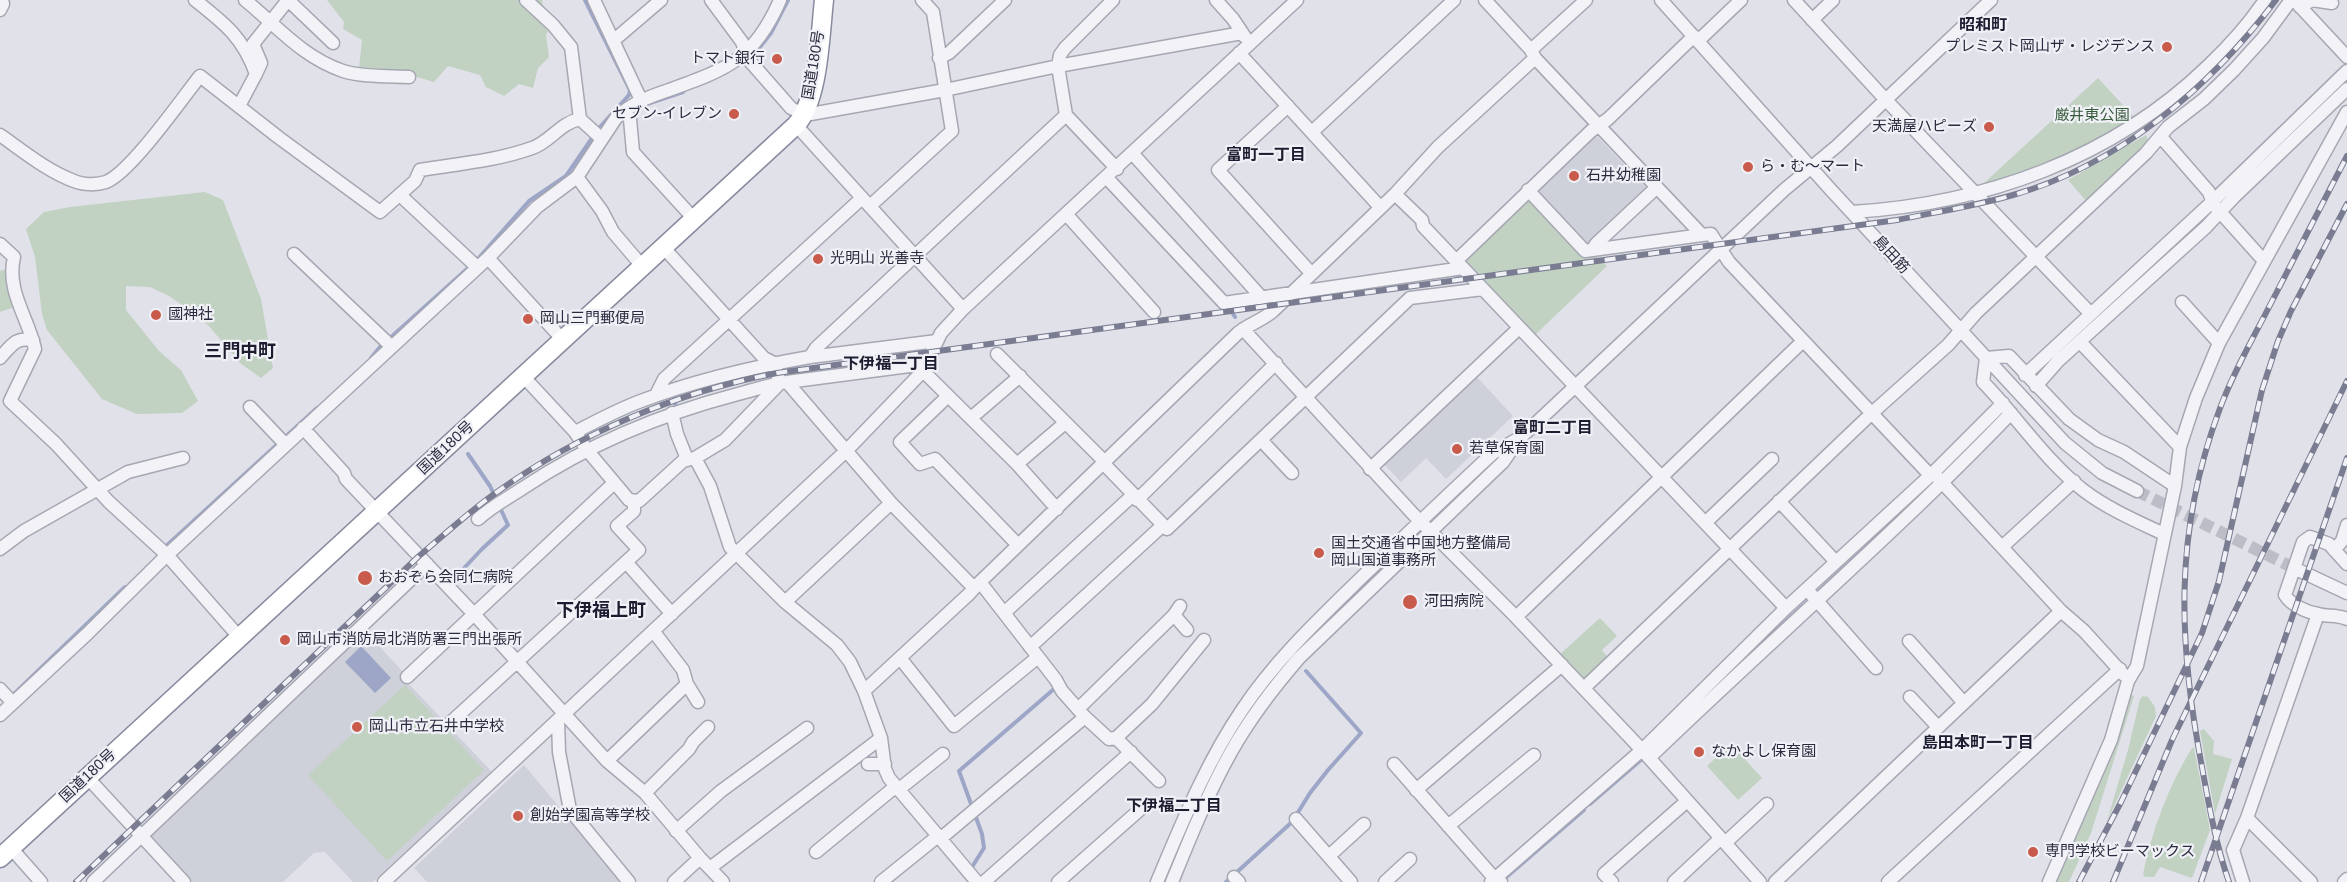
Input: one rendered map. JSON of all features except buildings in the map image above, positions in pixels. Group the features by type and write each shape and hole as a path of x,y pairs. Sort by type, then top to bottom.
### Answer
{"highway":[{"name":"国道180号","path":"5,853 801,120 812,95 824,0"}],"street":[{"path":"0,10 2,0"},
{"path":"195,0 230,28 252,61 256,74"},
{"path":"244,0 308,55 344,72 408,78"},
{"path":"239,106 261,63 253,44 288,0 333,43"},
{"path":"526,0 553,25 571,47 580,119 597,135"},
{"path":"594,0 613,41 630,106 633,152 694,219"},
{"path":"613,41 661,0"},
{"path":"711,0 742,42 748,59 801,120 866,202 963,309"},
{"path":"0,715 283,441 303,428 388,343 474,264 488,258 537,207 577,177 597,135 630,106 719,72 747,52 769,24 780,0"},
{"path":"656,395 664,379 729,319 952,131 933,12 922,0"},
{"path":"939,58 949,53 1005,0"},
{"path":"1113,0 1065,48 1058,66 1066,115 1117,169"},
{"path":"1216,0 1246,38"},
{"path":"801,120 1058,66 1246,38 1298,0"},
{"path":"1312,132 1454,0"},
{"path":"1485,0 1702,235"},
{"path":"864,691 1243,329 1251,322 1267,316 1395,194 1438,147 1586,0"},
{"name":"島田筋","path":"1661,0 2065,443 2102,473 2137,491"},
{"path":"1107,178 1224,303 1459,264 1528,190 1741,0"},
{"path":"1794,0 1885,99 2090,313"},
{"path":"1812,20 1833,0"},
{"path":"1163,868 1174,878 1231,751 1274,688 1299,658 1503,462 1518,440 1574,386 1720,249 1811,167 1837,147 1991,0"},
{"path":"1852,212 1947,201 2002,186 2067,162 2105,143 2172,98 2200,74 2231,43 2265,0"},
{"path":"1584,688 1961,331 1976,313 2161,137 2168,127 2204,99 2234,70 2295,2 2328,1"},
{"path":"2295,2 2347,57"},
{"path":"384,882 847,450 926,368 937,341 963,309 1117,169 1239,53 1246,38"},
{"path":"1239,53 1380,207"},
{"path":"2036,386 2058,361 2206,227 2216,206 2347,72"},
{"path":"0,135 50,169 75,182 93,184 106,182 125,169 200,76 380,212 394,197 401,196 415,181 420,170 499,158 532,148 567,124 580,119"},
{"path":"2025,375 2090,313 2216,206 2347,89"},
{"path":"1288,106 1218,170 1311,273"},
{"path":"2049,882 2111,740 2128,681 2137,666 2175,486 2180,447 2196,398 2219,343 2347,112"},
{"path":"810,357 816,348 1066,115"},
{"path":"2161,137 2264,261"},
{"path":"1133,154 1254,286 1262,298"},
{"path":"577,177 602,211 613,232 642,266"},
{"path":"1592,250 1657,187"},
{"path":"1528,190 1585,251 1711,234 1729,262 1937,478 2061,611 2084,631 2120,669 2128,681"},
{"path":"1395,194 1422,220 1424,226 1519,328 1786,608"},
{"path":"401,196 474,264"},
{"path":"1067,215 1154,312"},
{"path":"0,244 14,257 11,274 14,294 33,340 35,353 5,402 56,444 98,490 167,555 240,638"},
{"path":"663,247 765,358 774,363 784,383 847,450 891,503 1004,614 1062,691 1109,739 1116,738 1152,704 1204,640"},
{"path":"294,254 388,343"},
{"path":"488,258 563,340"},
{"path":"997,354 1167,529 1410,298 1483,289"},
{"path":"2182,302 2219,343"},
{"path":"1370,469 1519,328"},
{"path":"1243,329 1307,396 1370,469 1420,522 1516,617 1646,754 1760,882"},
{"path":"0,358 16,340 23,338 33,340"},
{"path":"575,432 656,395 728,374 810,357 937,341"},
{"path":"1516,617 1803,341"},
{"path":"2079,342 2180,447"},
{"path":"2164,534 2118,513 2074,481 2054,462 1983,382 1986,358 2009,356 2069,419 2098,440 2124,452 2175,486"},
{"path":"1004,614 1135,498 1276,363"},
{"path":"478,519 499,503 586,450 672,413 784,383 917,365 926,368 948,396 1017,464 1057,509"},
{"path":"523,376 575,432 586,450 629,500 634,501 639,501 683,461 725,440 784,383"},
{"path":"971,418 1020,376"},
{"path":"948,396 900,442 920,464 935,459 1018,545"},
{"path":"250,407 283,441"},
{"path":"1394,764 1496,881 1646,754 1743,667 1812,595 1937,478 2007,408"},
{"path":"672,413 677,434 710,486 730,547 785,602 837,645 850,662 864,691 881,738 889,778 977,882"},
{"path":"1017,464 1065,423"},
{"path":"303,428 516,661 562,718 606,761 645,793 723,882"},
{"path":"1261,440 1292,473"},
{"path":"1158,882 1201,782 1242,711 1289,649 1493,453 1518,440"},
{"path":"0,549 24,531 128,472 183,458"},
{"path":"1705,523 1772,459"},
{"path":"1646,754 1786,608 1812,595 1836,562 1937,478"},
{"path":"2002,547 2074,481"},
{"path":"407,677 614,483"},
{"path":"450,723 639,550 618,526 634,511 634,501"},
{"path":"1779,501 1836,562"},
{"path":"785,602 891,503"},
{"path":"2334,550 2342,541 2347,525"},
{"path":"900,658 954,726 1034,652 1162,526"},
{"path":"2347,564 2329,544 2310,537 2303,542 2284,595 2289,603 2318,614 2340,615 2347,619"},
{"path":"1393,548 1403,558"},
{"path":"626,562 672,614"},
{"path":"93,882 427,564"},
{"path":"2296,569 2347,593"},
{"path":"1345,593 1355,603"},
{"path":"1812,595 1875,668"},
{"path":"881,882 973,811 1082,713 1177,611 1187,630"},
{"path":"1775,882 2061,611"},
{"path":"2243,882 2232,850 2247,818 2318,614"},
{"path":"1317,620 1326,631"},
{"path":"654,632 683,670 687,684 698,702"},
{"path":"1909,641 1964,703"},
{"path":"1416,790 1562,665"},
{"path":"1888,882 2120,669"},
{"path":"1264,680 1274,688"},
{"path":"606,761 687,684"},
{"path":"0,689 13,703"},
{"path":"1910,697 1938,727"},
{"path":"1242,711 1253,718"},
{"path":"562,718 559,752 570,810 629,882"},
{"path":"645,793 708,727"},
{"path":"676,831 721,791 807,728"},
{"path":"710,868 881,738"},
{"path":"1116,738 1159,781"},
{"path":"984,882 1131,752"},
{"path":"816,852 943,754"},
{"path":"1448,826 1534,756"},
{"path":"868,764 885,764"},
{"path":"87,777 184,882"},
{"path":"1612,882 1604,873 1687,801"},
{"path":"1674,882 1767,804"},
{"path":"1058,882 1144,806"},
{"path":"2247,818 2312,882"},
{"path":"1296,819 1351,882"},
{"path":"1329,856 1364,824"},
{"path":"5,853 41,882"},
{"path":"674,882 700,858"},
{"path":"1385,882 1410,859"}],"shaded area":[{"path":"1595,134 1647,189 1587,246 1536,193 1536,190"},
{"path":"1475,375 1513,416 1446,479 1426,458 1401,482 1382,462"},
{"name":"岡山市立石井中学校","path":"365,631 405,674 407,682 492,772 373,882 353,882 325,852 314,853 283,882 191,882 151,838 150,833"},
{"name":"創始学園高等学校","path":"524,765 622,882 427,882 414,868"}],"green space":[{"path":"327,0 542,0 545,21 550,26 546,35 549,57 538,68 533,88 519,84 504,96 486,87 480,75 448,66 434,82 410,75 359,68 362,40 343,29 344,22"},
{"name":"厳井東公園","path":"2098,78 2133,116 2081,149 2062,158 2022,174 1983,184"},
{"path":"2146,135 2150,144 2088,203 2068,180"},
{"path":"205,192 223,200 261,299 273,368 261,378 240,363 209,326 169,296 150,287 126,286 126,310 159,351 181,370 198,401 182,413 137,414 102,399 47,330 42,314 35,257 26,229 44,212"},
{"path":"1526,199 1532,200 1607,266 1534,336 1462,259"},
{"path":"9,268 15,307 0,312 0,271"},
{"path":"1600,618 1617,636 1602,650 1609,659 1583,683 1558,656"},
{"path":"405,685 484,770 387,861 308,775"},
{"path":"2129,694 2134,696 2091,833 2069,882 2053,882"},
{"path":"2143,696 2148,697 2155,707 2156,716 2107,821 2140,699"},
{"path":"2204,729 2214,741 2213,754 2232,759 2215,814 2200,731"},
{"path":"1731,744 1762,778 1738,800 1707,766"},
{"path":"2194,748 2210,830 2192,878 2160,867 2154,877 2145,877 2143,874 2156,825 2175,778"}],"water":[{"path":"361,646 391,678 375,693 345,662"}],"waterway":[{"path":"371,358 380,347 477,260 529,201 566,176 599,128 629,95 630,90 585,0"},
{"path":"752,57 771,33 788,0"},
{"path":"647,104 683,92"},
{"path":"2059,353 2203,222 2214,209"},
{"path":"1229,307 1235,317"},
{"path":"2039,372 2049,362"},
{"path":"673,395 676,407"},
{"path":"164,548 317,408"},
{"path":"1964,453 1992,423"},
{"path":"450,583 508,525 490,486 468,454"},
{"path":"1739,665 1890,525"},
{"path":"14,694 125,587"},
{"path":"1226,882 1292,822 1310,793 1361,733 1306,671"},
{"path":"972,867 984,848 982,834 959,771 1054,689"},
{"path":"1590,804 1642,759"},
{"path":"1503,880 1584,810"}],"tunnel":[{"path":"2137,491 2296,569"}],"railway":[{"path":"76,882 419,556 487,499 562,451 596,433 666,403 703,391 777,373 1897,220 1999,199 2053,181 2090,164 2126,143 2192,92 2222,63 2276,0"},
{"path":"2229,882 2210,811 2188,676 2185,588 2194,500 2204,456 2230,385 2347,156"},
{"path":"2079,882 2121,802 2202,633 2219,581 2262,390 2278,341 2291,311 2347,204"},
{"path":"2113,882 2172,740 2347,381"},
{"path":"2201,882 2347,458"}],"place":[{"name":"プレミスト岡山ザ・レジデンス","path":"2167,47"},
{"name":"トマト銀行","path":"777,59"},
{"name":"セブン-イレブン","path":"734,114"},
{"name":"天満屋ハピーズ","path":"1989,127"},
{"name":"ら・む〜マート","path":"1748,167"},
{"name":"石井幼稚園","path":"1574,176"},
{"name":"光明山 光善寺","path":"818,259"},
{"name":"國神社","path":"156,315"},
{"name":"岡山三門郵便局","path":"528,319"},
{"name":"若草保育園","path":"1457,449"},
{"name":"国土交通省中国地方整備局 岡山国道事務所","path":"1319,553"},
{"name":"おおぞら会同仁病院","path":"365,578"},
{"name":"河田病院","path":"1410,602"},
{"name":"岡山市消防局北消防署三門出張所","path":"285,640"},
{"name":"岡山市立石井中学校","path":"357,727"},
{"name":"なかよし保育園","path":"1699,752"},
{"name":"創始学園高等学校","path":"518,816"},
{"name":"専門学校ビーマックス","path":"2033,852"}],"district":[{"name":"昭和町","path":"1983,26"},
{"name":"富町一丁目","path":"1266,156"},
{"name":"三門中町","path":"240,352"},
{"name":"下伊福一丁目","path":"891,365"},
{"name":"富町二丁目","path":"1553,429"},
{"name":"下伊福上町","path":"601,611"},
{"name":"島田本町一丁目","path":"1978,744"},
{"name":"下伊福二丁目","path":"1174,807"}]}
